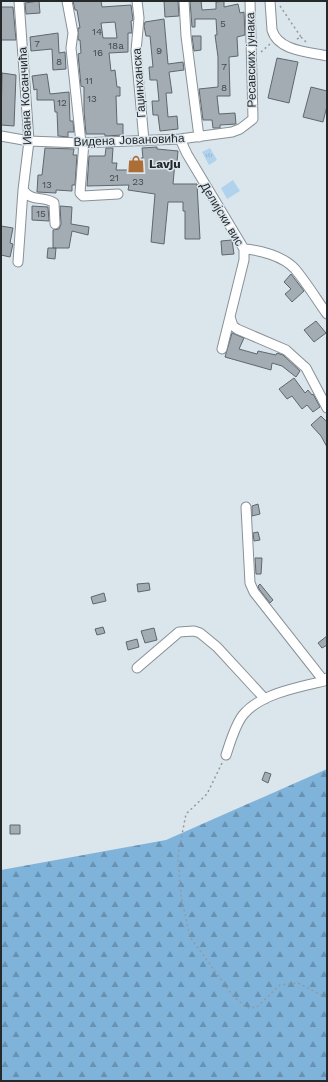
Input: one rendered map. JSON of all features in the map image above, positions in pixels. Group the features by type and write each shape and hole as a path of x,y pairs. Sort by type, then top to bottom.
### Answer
{"street":[{"name":"Ивана Косанчића","path":"18,262 23,190 30,141 19,1"},
{"path":"67,1 73,33 72,48 82,143 80,193 83,196 118,194"},
{"name":"Гаџинханска","path":"137,1 139,18 136,51 144,141"},
{"path":"184,1 186,36 199,137"},
{"name":"Ресавских јунака","path":"250,1 252,119"},
{"path":"270,1 272,30 276,38 283,45 327,56"},
{"name":"Видена Јовановића","path":"1,136 30,141 82,143 180,139 232,132 240,129 252,119"},
{"name":"Делијски вис","path":"180,139 191,161 244,249 244,260 222,349"},
{"path":"23,190 28,196 37,199 49,199 54,203 55,224"},
{"path":"244,249 255,250 282,259 294,268 327,314"},
{"path":"230,317 233,326 237,329 286,350 306,368 327,408"},
{"path":"226,755 233,734 242,715 259,702 283,691 325,680 254,592 250,583 246,507"},
{"path":"137,668 179,632 194,631 200,633 216,647 265,699"}],"path":[{"path":"279,4 301,37 308,44"},
{"path":"283,45 301,37"},
{"path":"251,60 276,38"},
{"path":"226,755 207,794 186,814 178,856 181,896 190,937 233,996 247,1008 257,1007 280,985 298,982 327,998"}],"green space":[{"path":"210,148 217,160 209,165 202,152"},
{"path":"233,180 240,191 227,199 221,188"},
{"path":"327,769 327,1081 1,1081 1,870 166,840"}],"building":[{"path":"39,1 40,13 26,14 25,3"},
{"path":"73,1 101,1 102,7 131,5 133,20 131,21 132,33 128,33 128,52 109,53 111,71 115,70 117,87 120,87 120,96 116,96 117,124 123,124 123,135 105,136 105,134 86,134 84,87 81,86 78,54 81,53 80,40 78,40 78,28 80,28 77,10 75,10","holes":["115,22 117,38 103,38 101,23"]},
{"path":"164,1 178,1 179,16 165,17"},
{"path":"190,1 201,1 202,10 216,9 216,2 224,1 224,7 238,4 240,13 244,12 245,35 237,37 238,56 229,57 230,96 217,96 219,114 235,113 236,124 220,125 220,128 213,128 212,120 203,120 199,89 218,87 218,57 215,35 217,35 216,19 195,19 195,27 192,27"},
{"path":"1,7 13,7 16,40 1,40"},
{"path":"164,19 168,64 183,62 184,70 169,72 172,93 166,93 168,117 177,116 178,129 160,131 158,115 153,115 152,101 159,101 157,80 150,80 149,67 153,67 150,36 146,36 144,26 145,22"},
{"path":"58,33 59,53 65,52 66,69 53,70 52,49 31,51 30,37"},
{"path":"192,36 201,36 201,50 194,51"},
{"path":"277,58 298,62 289,103 268,98"},
{"path":"2,73 16,75 14,126 1,125"},
{"path":"47,74 50,94 69,92 70,121 73,121 74,132 68,132 68,137 58,136 57,112 55,112 54,100 37,100 37,89 34,90 32,76"},
{"path":"311,87 327,91 327,106 323,122 303,117"},
{"path":"157,147 157,149 178,151 177,162 175,162 173,184 197,184 200,239 185,239 185,211 183,211 183,202 168,202 164,244 151,242 155,194 128,190 129,185 87,186 89,156 105,156 106,148 113,148 112,163 117,163 116,170 131,170 131,158 143,158 142,148"},
{"path":"45,148 74,149 73,155 77,155 75,185 72,185 72,191 56,190 56,193 37,192 38,175 42,175"},
{"path":"32,206 48,207 49,221 32,220"},
{"path":"60,206 72,207 71,224 89,227 88,235 72,231 69,248 53,248 53,230 59,229 61,224"},
{"path":"1,226 13,228 10,243 13,244 10,257 1,255"},
{"path":"232,240 234,254 222,255 221,241"},
{"path":"48,248 56,248 55,259 47,258"},
{"path":"291,274 304,291 292,302 285,294 291,289 284,282"},
{"path":"316,321 326,333 314,342 304,330"},
{"path":"232,333 244,338 239,349 257,354 258,351 283,355 300,371 296,377 282,366 272,363 271,370 225,357"},
{"path":"294,378 305,393 308,390 312,395 313,394 320,407 313,412 307,405 302,409 292,396 287,399 279,389"},
{"path":"321,416 327,422 327,447 321,436 311,425"},
{"path":"258,504 260,514 252,516 252,506"},
{"path":"258,532 260,540 254,541 253,533"},
{"path":"255,558 262,558 261,574 256,574"},
{"path":"149,583 150,590 138,592 137,584"},
{"path":"260,584 273,600 270,603 259,589 258,586"},
{"path":"104,593 106,601 93,604 91,597"},
{"path":"103,627 105,633 97,635 95,629"},
{"path":"154,628 157,640 145,643 141,631"},
{"path":"327,636 327,645 322,648 318,643"},
{"path":"137,639 139,647 128,650 126,642"},
{"path":"265,772 271,774 268,783 262,780"},
{"path":"10,825 20,825 20,834 10,834"}],"place":[{"name":"Lavju","path":"136,164"}]}
